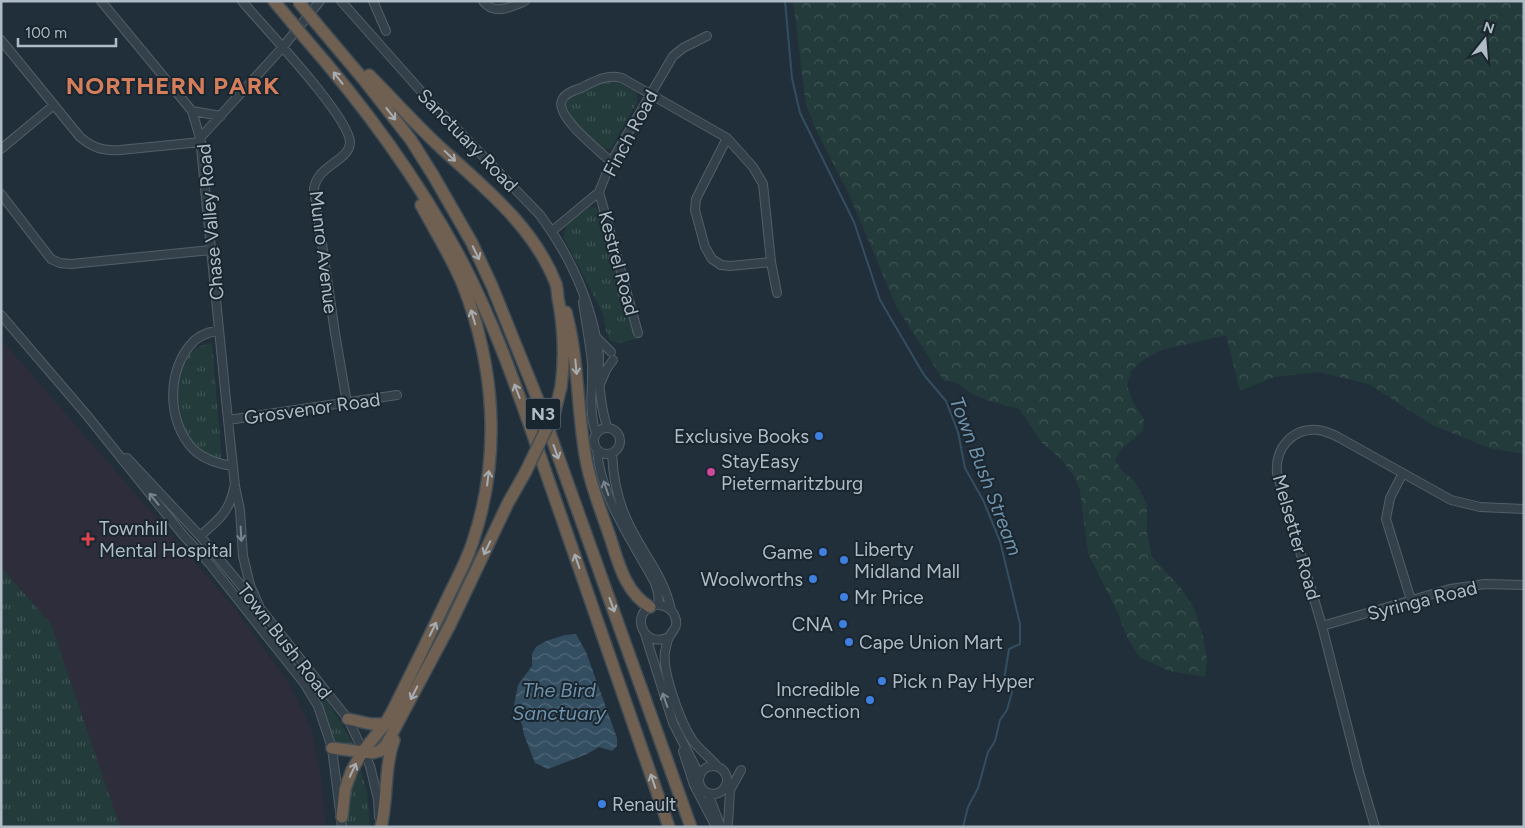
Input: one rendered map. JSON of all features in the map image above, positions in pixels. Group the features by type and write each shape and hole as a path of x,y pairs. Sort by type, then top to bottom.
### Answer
{"highway":[{"name":"N3","path":"274,1 351,94 408,174 436,215 482,303 523,408 669,827"},
{"name":"N3","path":"298,1 411,140 472,243 492,286 541,410 691,827"},
{"path":"328,36 431,138 509,211 526,231 539,252 557,287 565,308 574,346 584,450 589,472 625,581 639,600 654,606"},
{"path":"342,822 347,782 352,770 385,724 469,552 486,493 491,453 489,385 473,316 463,284 415,193 408,174"},
{"path":"332,748 372,753 383,749 401,719 450,625 508,503 525,474 551,418 561,386 564,339 557,287"},
{"path":"348,719 371,724 385,724"},
{"path":"380,827 384,813 389,755 401,719"}],"street":[{"path":"1,40 80,137 97,149 120,150 201,140 192,111 100,1"},
{"path":"242,1 282,48"},
{"name":"Chase Valley Road","path":"260,608 246,576 240,510 235,486 228,420 201,140 282,48 320,1"},
{"name":"Sanctuary Road","path":"341,1 427,98 540,216 552,231 574,270 588,306 598,355 602,408 607,428"},
{"path":"373,1 386,31"},
{"path":"483,1 491,9 497,10 506,9 525,1"},
{"name":"Finch Road","path":"552,231 600,192 611,162 669,62 677,52 708,36"},
{"name":"Munro Avenue","path":"282,48 336,113 345,127 349,138 350,144 346,152 319,174 314,184 347,403"},
{"path":"611,162 564,115 561,109 562,100 567,94 610,76 622,78 727,138 754,167 763,184 771,262 777,293"},
{"path":"1,149 54,105"},
{"path":"192,111 221,116"},
{"path":"727,138 696,199 695,210 705,247 712,259 721,265 730,266 771,262"},
{"name":"Kestrel Road","path":"600,192 638,333"},
{"path":"1,194 51,259 60,263 71,264 211,250"},
{"name":"Sanctuary Road","path":"581,288 590,340 592,412 596,433"},
{"name":"Town Bush Road","path":"1,315 85,413 183,535 209,563 304,683 318,706 332,748 342,822"},
{"path":"219,330 200,336 189,347 176,375 172,402 177,423 188,443 195,451 216,462 233,466"},
{"path":"594,335 612,356 600,385"},
{"name":"Grosvenor Road","path":"228,420 397,395"},
{"name":"Town Bush Road","path":"85,413 200,536 348,719 370,766 376,792 380,827"},
{"path":"596,449 604,454 612,453 618,447 620,439 616,432 602,428 596,433 594,441 600,469 611,501 657,588 654,606"},
{"name":"Melsetter Road","path":"1375,827 1322,626 1277,473 1281,450 1288,439 1292,437 1308,431 1321,431 1338,437 1458,503 1480,507 1524,509"},
{"path":"612,453 618,494 623,510 631,529 666,589 676,622 674,632 669,637 659,640 649,638 645,634"},
{"path":"1404,473 1390,498 1386,519 1411,600"},
{"name":"Chase Valley Road","path":"200,536 226,512 235,486"},
{"path":"183,535 200,536 200,547 209,563"},
{"name":"Syringa Road","path":"1322,626 1411,600 1469,586 1485,584 1524,585"},
{"path":"671,610 654,606 644,612 641,620 642,627 694,785 716,827"},
{"path":"669,637 664,660 682,722 692,740 725,772 727,780 724,799 726,826"},
{"path":"677,730 700,776 700,784 708,793 726,826"},
{"path":"700,776 706,767 717,766"},
{"path":"726,826 730,790 741,770"},
{"path":"708,793 716,793 725,787"}],"shaded area":[{"name":"Townhill Mental Hospital","path":"1,339 233,606 290,685 311,728 321,776 326,827 1,827"}],"green space":[{"path":"793,1 1524,1 1524,454 1489,448 1432,425 1369,384 1317,372 1274,377 1240,391 1226,335 1162,350 1140,362 1131,371 1127,386 1134,404 1144,419 1143,431 1121,449 1115,460 1123,472 1134,480 1147,504 1147,534 1152,557 1181,588 1195,610 1207,660 1205,677 1169,671 1139,657 1126,635 1118,613 1088,553 1080,491 1074,476 1060,458 1042,443 1019,409 981,398 954,382 944,381 896,306 849,194 817,132 806,105"},
{"path":"612,78 637,93 637,102 611,149 602,150 562,110 567,96"},
{"path":"590,207 602,211 641,338 619,343 610,341 603,314 564,238 564,232 569,223"},
{"path":"212,343 222,459 198,449 182,428 175,402 176,376 181,367 195,349"},
{"path":"1,567 51,624 120,827 1,827"},
{"path":"285,647 331,707 354,747 332,743 314,694"},
{"path":"358,760 367,792 370,827 345,827 344,797"}],"water":[{"name":"The Bird Sanctuary","path":"576,634 586,652 617,738 617,746 612,751 599,747 587,754 548,769 535,763 524,735 522,724 513,710 518,685 532,666 532,654 536,647 546,641 565,635"}],"waterway":[{"name":"Town Bush Stream","path":"785,1 792,78 800,113 854,222 880,300 924,375 946,401 958,432 965,468 983,500 1000,541 1020,624 1020,644 1009,649 1004,680 1012,692 1007,710 1000,720 995,741 988,752 978,788 968,807 963,827"}],"place":[{"name":"Exclusive Books","path":"819,436"},
{"name":"StayEasy Pietermaritzburg","path":"711,472"},
{"name":"Townhill Mental Hospital","path":"88,539"},
{"name":"Game","path":"823,552"},
{"name":"Liberty Midland Mall","path":"844,560"},
{"name":"Woolworths","path":"813,579"},
{"name":"Mr Price","path":"844,597"},
{"name":"CNA","path":"843,624"},
{"name":"Cape Union Mart","path":"849,642"},
{"name":"Pick n Pay Hyper","path":"882,681"},
{"name":"Incredible Connection","path":"870,700"},
{"name":"Renault","path":"602,804"}],"district":[{"name":"NORTHERN PARK","path":"173,86"}]}
